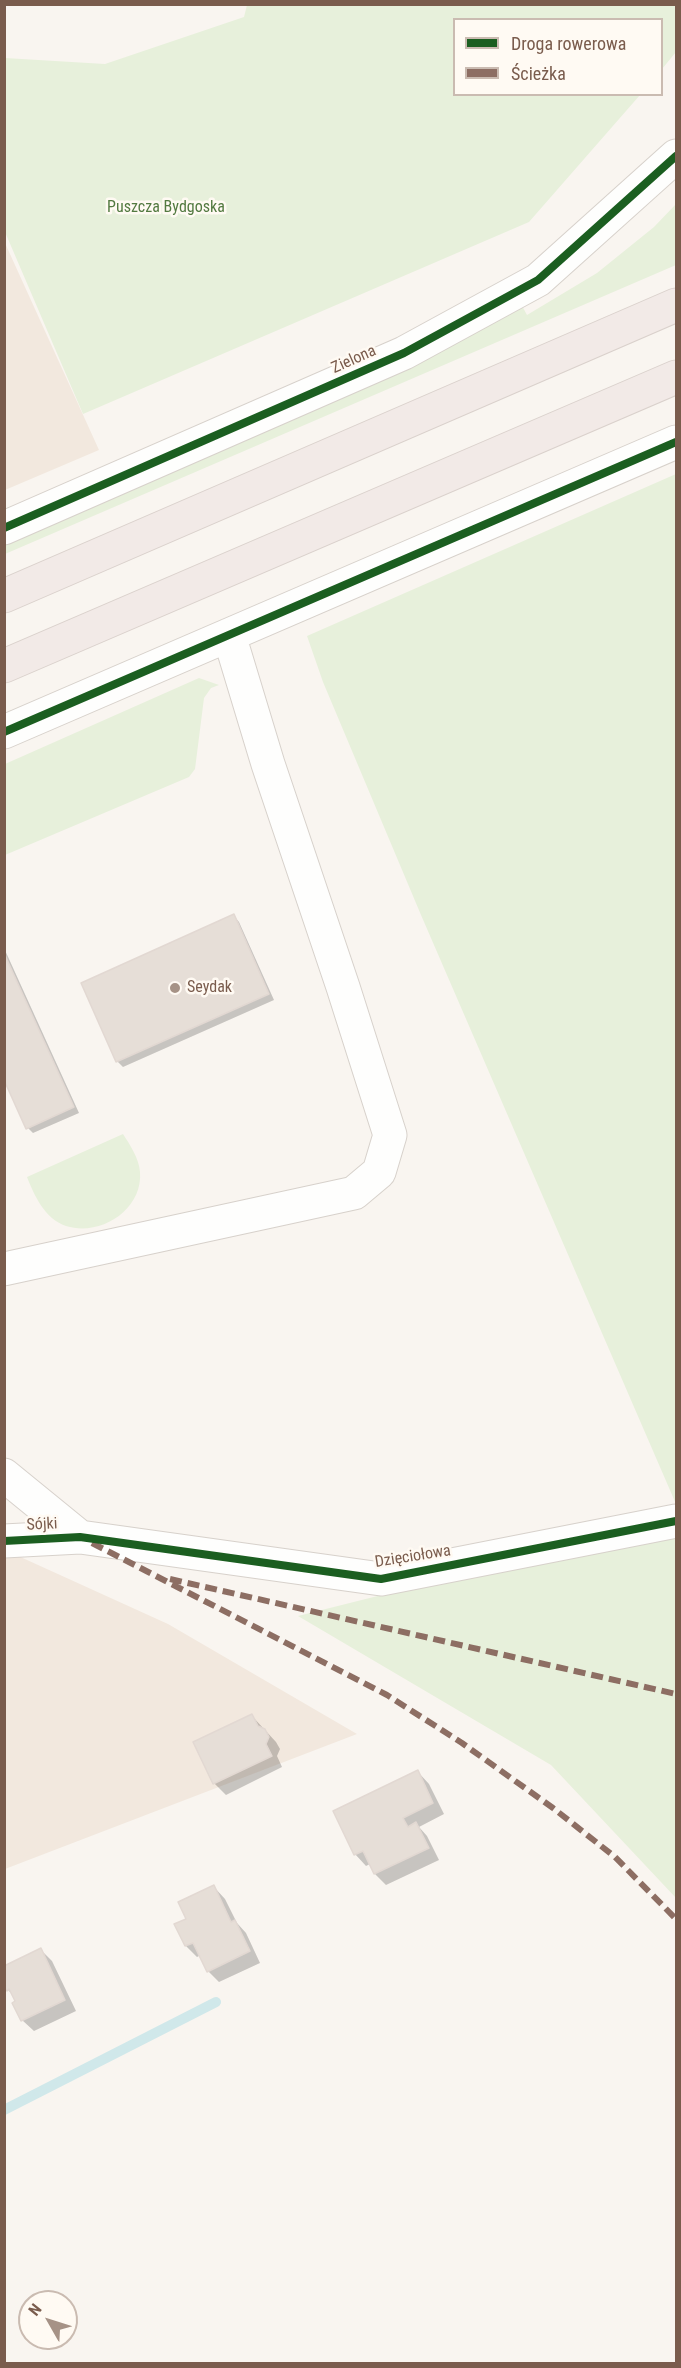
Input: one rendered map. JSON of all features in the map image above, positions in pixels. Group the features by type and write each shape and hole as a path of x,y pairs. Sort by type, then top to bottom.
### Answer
{"highway":[{"path":"4,596 676,305"},
{"path":"4,666 676,376"}],"street":[{"name":"Zielona","path":"4,528 404,353 538,280 676,156"},
{"path":"4,732 676,442"},
{"path":"4,1269 354,1193 379,1172 390,1135 268,764 229,635"},
{"path":"4,1475 80,1537"},
{"name":"Dzięciołowa","path":"80,1537 381,1579 676,1521"},
{"name":"Sójki","path":"4,1541 80,1537"}],"shaded area":[{"path":"5,243 99,450 4,490"},
{"path":"5,1550 168,1624 357,1734 5,1869"}],"green space":[{"name":"Puszcza Bydgoska","path":"247,5 676,5 676,52 663,68 663,18 453,18 453,96 639,96 529,222 83,414 5,232 5,58 105,64 244,17"},
{"path":"676,204 676,265 5,554 5,540 521,304 527,315 597,273 654,227"},
{"path":"676,474 676,1504 421,915 323,682 307,636"},
{"path":"199,678 219,685 211,688 204,698 195,769 189,777 5,855 5,764"},
{"path":"123,1134 136,1157 140,1172 139,1186 127,1209 105,1224 92,1228 66,1226 52,1218 37,1199 27,1177"},
{"path":"676,1521 676,1898 551,1765 298,1616"}],"building":[{"name":"Seydak","path":"234,914 269,994 116,1062 81,983"},
{"path":"4,953 74,1107 26,1129 4,1080"},
{"path":"252,1714 258,1726 265,1729 269,1737 266,1744 272,1756 213,1784 193,1742"},
{"path":"418,1770 433,1803 403,1818 408,1827 416,1822 429,1848 374,1874 363,1851 354,1855 333,1811"},
{"path":"214,1885 231,1922 235,1920 250,1951 207,1972 193,1943 185,1946 174,1924 186,1919 178,1902"},
{"path":"41,1948 65,2000 21,2021 12,2003 15,2001 9,1989 7,1991 4,1987 4,1966"}],"waterway":[{"path":"4,2110 216,2002"}],"marked path":[{"path":"92,1543 387,1695 462,1743 553,1808 615,1857 676,1919"},
{"path":"170,1579 676,1694"}],"cycle path":[{"path":"4,528 404,353 538,280 676,156"},
{"path":"4,732 676,442"},
{"path":"4,1541 80,1537 381,1579 676,1521"}],"place":[{"name":"Seydak","path":"175,988"}]}
